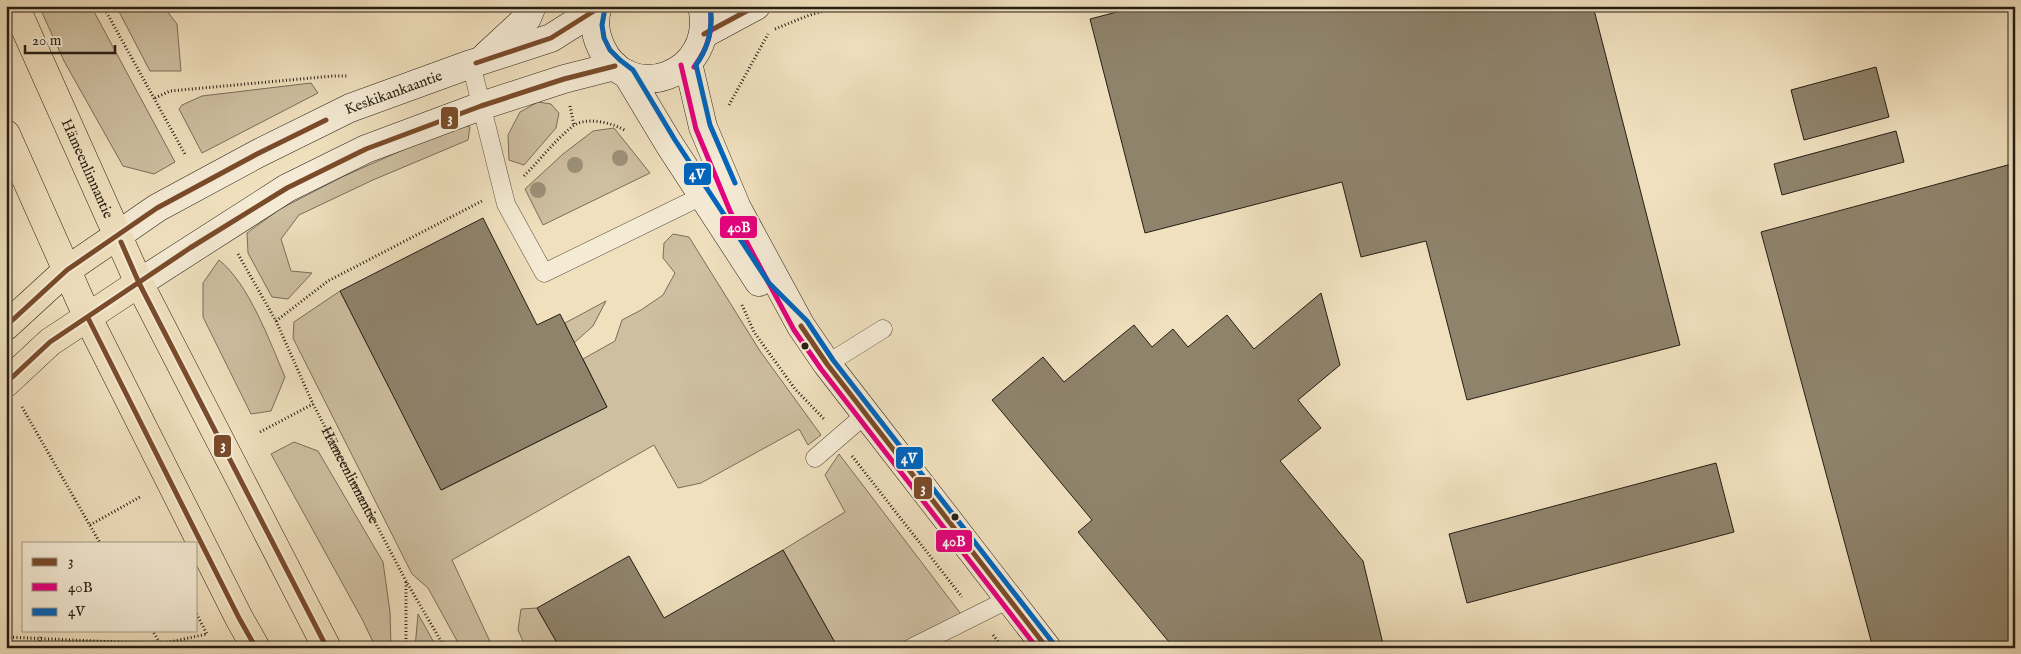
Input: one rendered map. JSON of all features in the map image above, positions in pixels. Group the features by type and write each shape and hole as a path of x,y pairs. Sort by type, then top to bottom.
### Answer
{"main road":[{"name":"Hämeenlinnantie","path":"15,6 139,283 327,648"},
{"path":"476,63 527,18 532,6"},
{"path":"6,383 50,342 139,283 287,188 366,149 481,106 564,79 621,70 643,78 659,78 674,73 688,63 698,50 704,34 705,19 702,6"},
{"path":"704,34 756,6"},
{"name":"Keskikankaantie","path":"118,235 158,208 257,154 350,108 551,38 597,8"},
{"path":"597,8 594,24 597,40 604,54 621,70 763,288 801,326"},
{"path":"688,63 703,127 737,208 801,326 827,364 1046,648"},
{"path":"6,134 88,318 234,610 256,648"},
{"path":"6,326 67,270 118,235"}],"lane":[{"path":"476,63 481,106 506,204 544,273 702,196"},
{"path":"827,364 884,329"},
{"path":"815,458 866,414"},
{"path":"911,648 1009,599"}],"path":[{"path":"103,6 156,98 186,156"},
{"path":"703,127 722,119 769,32 806,16 841,6"},
{"path":"156,98 170,90 351,76"},
{"path":"276,321 328,281 520,180 574,125 593,121 601,122 616,126 630,134"},
{"name":"Hämeenlinnantie","path":"238,254 276,321 313,404 406,581 445,648"},
{"path":"260,432 313,404"},
{"path":"22,405 99,542"},
{"path":"90,525 140,496"},
{"path":"406,581 406,648"},
{"path":"6,637 41,637 161,644 207,634 198,617"},
{"path":"153,632 163,648"},
{"path":"38,648 41,637"}],"shaded area":[{"path":"39,6 91,6 175,162 154,174 123,166 64,61"},
{"path":"116,6 163,6 177,24 181,71 150,71"},
{"path":"311,83 318,93 202,153 179,109 182,105 202,96"},
{"path":"538,102 551,104 559,113 556,128 524,165 509,160 508,135 520,112"},
{"path":"461,124 470,127 468,140 373,180 299,215 281,239 291,271 312,273 288,299 272,297 248,253 247,233 280,209 342,177"},
{"path":"614,128 650,173 543,225 525,189 563,154 593,131"},
{"path":"673,234 689,237 760,351 821,435 808,445 799,429 701,483 678,488 654,445 452,560 493,648 461,648 428,588 412,574 293,338 294,322 340,291 442,490 607,407 583,359 615,341 622,320 663,295 675,273 663,258 664,243"},
{"path":"219,260 230,270 249,298 258,314 285,377 271,411 251,414 203,317 203,283"},
{"path":"606,301 593,326 574,343 565,323"},
{"path":"294,442 318,451 383,562 390,612 391,648 376,648 271,454"},
{"path":"839,454 961,614 891,648 838,648 783,550 845,512 825,475"},
{"path":"537,608 560,648 526,648 518,630 521,609"},
{"path":"418,614 437,648 415,648"}],"building":[{"path":"1140,6 1593,6 1680,345 1467,400 1426,241 1361,257 1342,182 1145,233 1090,19"},
{"path":"1876,67 1889,117 1804,140 1791,90"},
{"path":"1896,131 1904,162 1782,195 1774,164"},
{"path":"2015,163 2015,648 1873,648 1761,232"},
{"path":"483,218 537,325 560,314 607,407 441,490 340,291"},
{"path":"1321,293 1340,365 1298,400 1321,428 1280,461 1363,561 1384,648 1174,648 1078,532 1092,520 992,400 1043,357 1064,382 1134,325 1152,347 1173,329 1188,347 1227,315 1254,349"},
{"path":"1716,463 1734,532 1467,603 1449,534"},
{"path":"783,550 838,648 560,648 537,608 629,556 664,618"}],"transit line":[{"name":"40B","path":"694,67 703,53 709,38 711,23 710,6"},
{"name":"4V","path":"710,6 711,22 709,37 696,65 710,125 735,183"},
{"name":"3","path":"704,34 756,6"},
{"name":"4V","path":"605,8 602,25 604,38 610,50 633,70 675,140 769,283 807,321 833,360 1053,643"},
{"name":"3","path":"476,63 551,38 597,9"},
{"name":"40B","path":"681,65 696,129 730,211 794,330 821,369 1037,648"},
{"name":"3","path":"6,383 50,342 190,248 287,188 366,149 481,106 564,79 615,66"},
{"name":"3","path":"6,326 67,270 157,208 257,154 326,120"},
{"name":"3","path":"121,242 139,283 327,648"},
{"name":"3","path":"88,318 239,618 256,648"},
{"name":"3","path":"801,326 827,364 1047,648"}]}
